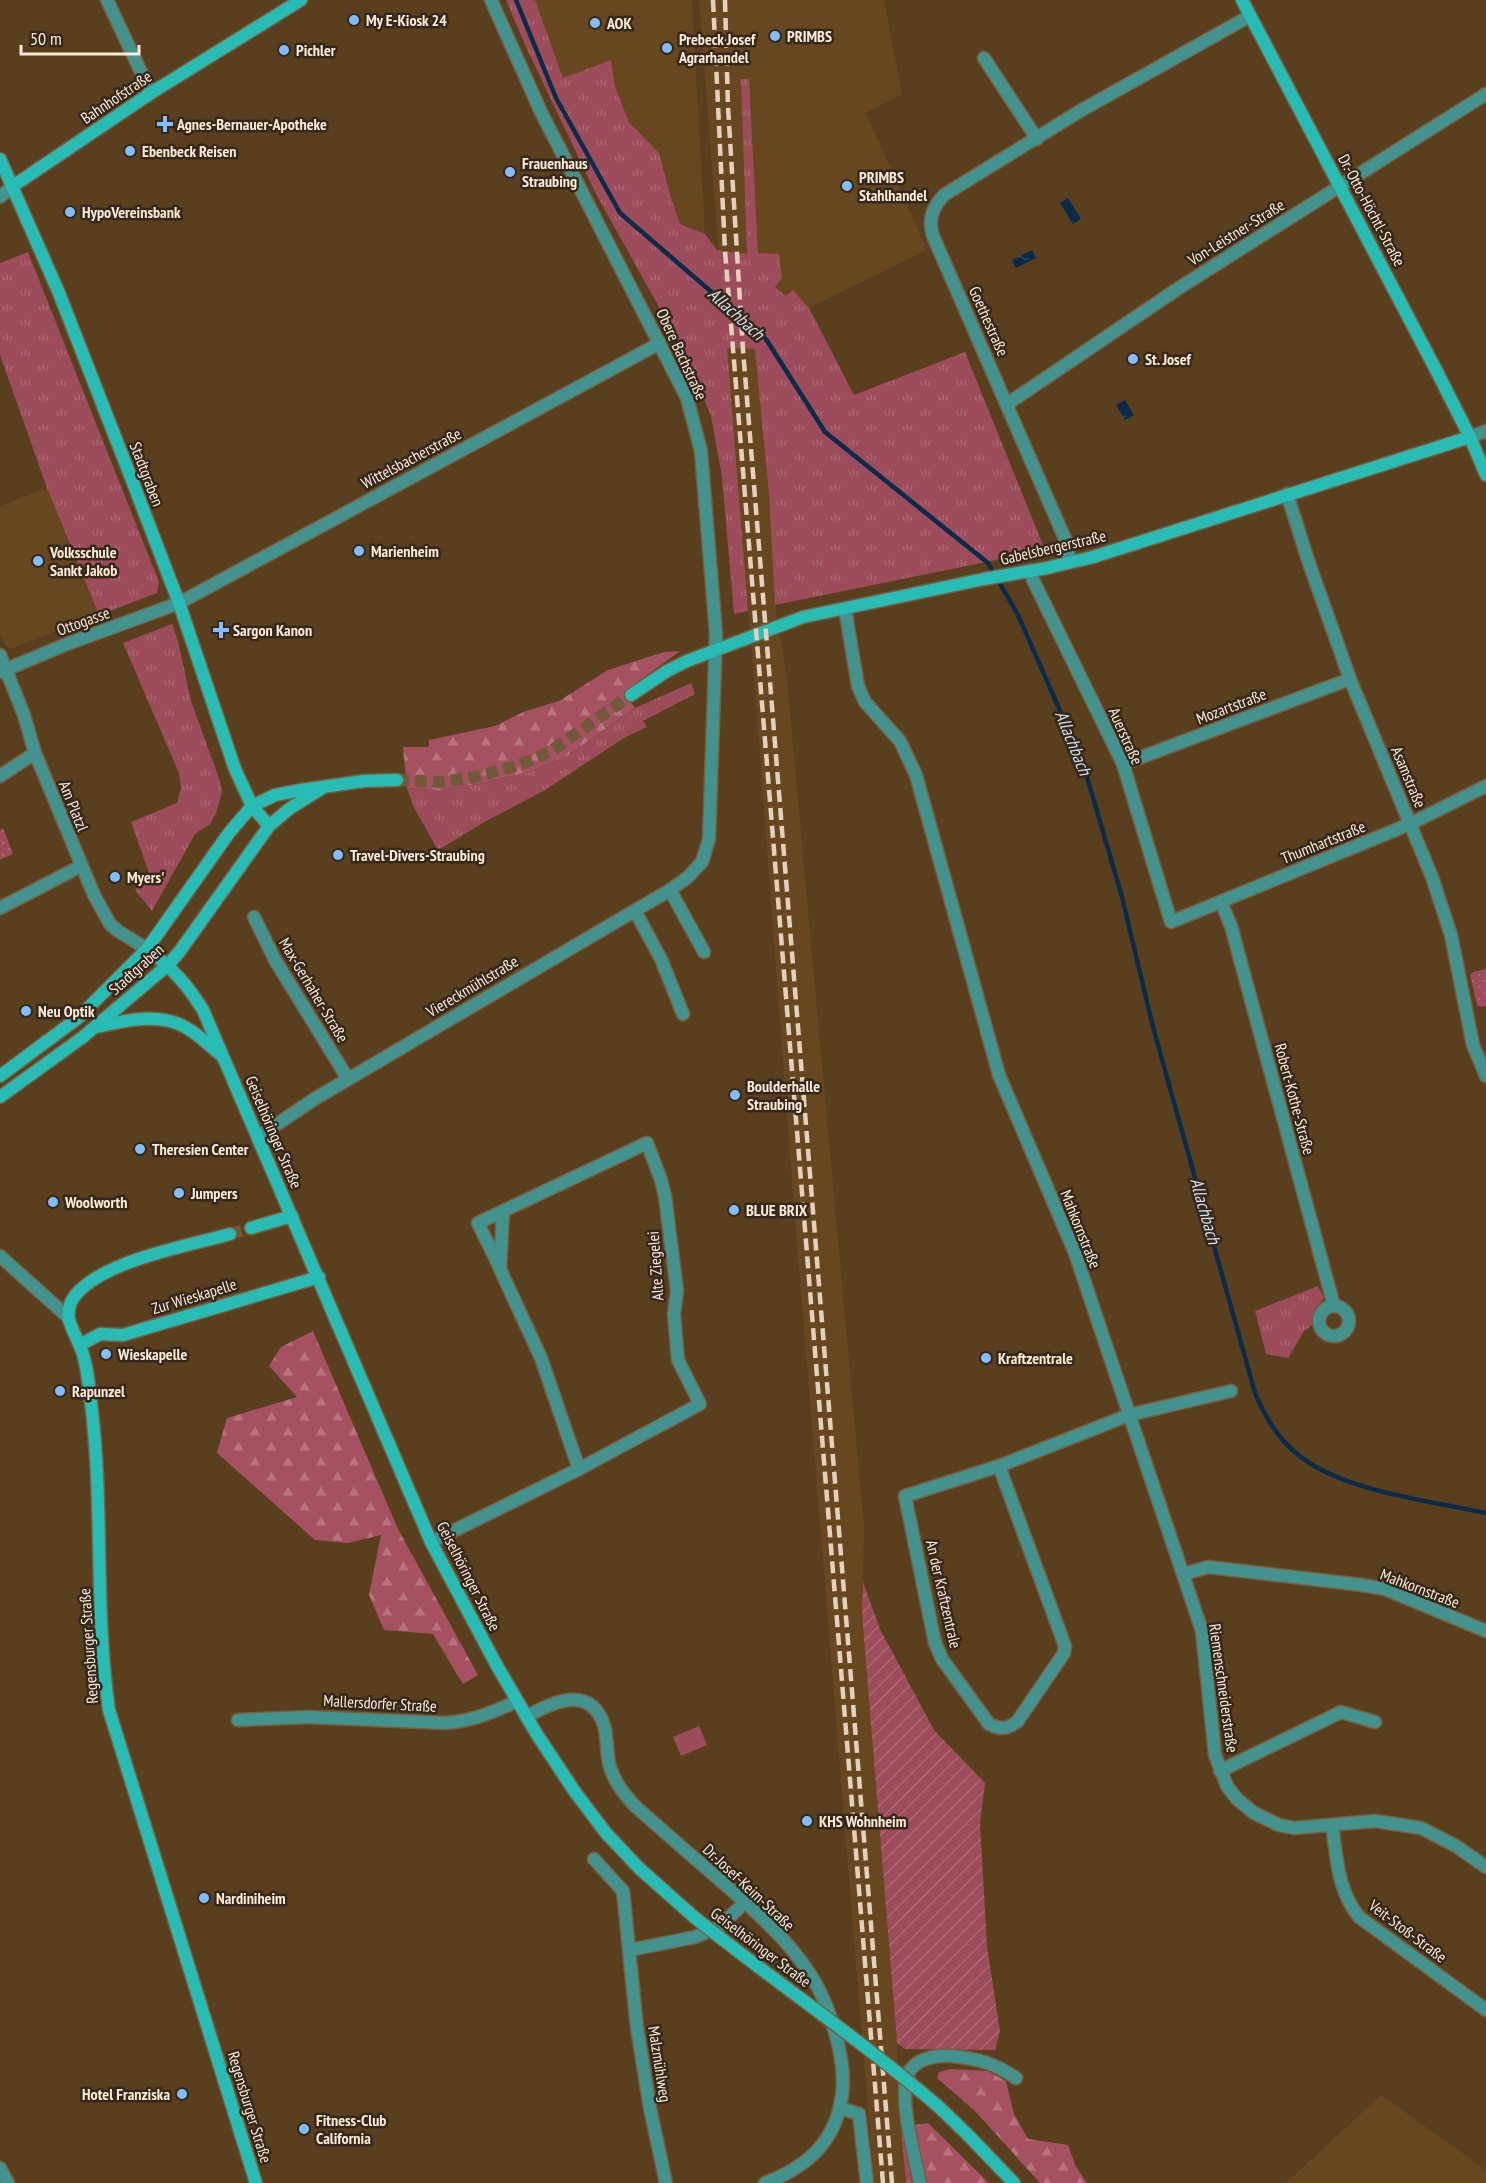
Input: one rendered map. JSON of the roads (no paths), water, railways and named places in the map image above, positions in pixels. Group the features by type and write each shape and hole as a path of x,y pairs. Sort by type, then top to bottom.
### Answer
{"street":[{"path":"107,0 151,93"},
{"name":"Bahnhofstraße","path":"13,186 151,93 301,0"},
{"name":"Obere Bachstraße","path":"490,0 541,112 687,398 701,452 716,649 709,839 702,862"},
{"name":"Dr.-Otto-Höchtl-Straße","path":"1242,0 1470,437 1486,475"},
{"name":"Goethestraße","path":"1070,562 1066,541 933,236 930,226 931,214 935,204 944,195 1080,111 1250,16"},
{"path":"984,58 1036,139"},
{"name":"Von-Leistner-Straße","path":"1007,404 1182,286 1486,94"},
{"name":"Stadtgraben","path":"0,159 59,293 179,603 235,769 252,806 269,826 168,965 94,1027 0,1097"},
{"path":"0,197 13,186"},
{"name":"Wittelsbacherstraße","path":"179,603 660,343"},
{"name":"Gabelsbergerstraße","path":"631,695 667,671 716,649 804,617 1070,562 1486,431"},
{"name":"Asamstraße","path":"1287,494 1308,563 1350,679 1432,877 1451,935 1473,1045 1486,1076"},
{"name":"Auerstraße","path":"1027,572 1123,764 1171,922"},
{"name":"Ottogasse","path":"3,670 179,603"},
{"name":"Mahkornstraße","path":"845,609 858,687 872,712 900,741 916,775 999,1074 1075,1253 1184,1574 1208,1567 1384,1589 1486,1631"},
{"name":"Am Platzl","path":"0,655 3,670 24,715 35,753 94,895 110,924 147,949"},
{"name":"Mozartstraße","path":"1123,764 1350,679"},
{"path":"0,776 35,753"},
{"path":"252,806 275,795 301,790 397,780"},
{"name":"Thumhartstraße","path":"1171,922 1410,824 1486,786"},
{"path":"269,826 289,809 322,788"},
{"name":"Stadtgraben","path":"0,1076 78,1018 147,949 229,832 252,806"},
{"name":"Viereckmühlstraße","path":"258,1137 348,1079 670,890 688,877 702,862"},
{"path":"0,908 81,866"},
{"path":"670,890 704,952"},
{"name":"Robert-Kothe-Straße","path":"1221,902 1231,926 1334,1306"},
{"path":"635,911 661,959 683,1014"},
{"name":"Max-Gerhaher-Straße","path":"254,917 275,960 348,1079"},
{"name":"Geiselhöringer Straße","path":"147,949 187,984 203,1010 431,1542 526,1717 575,1792 606,1833 639,1868 694,1917 750,1962 874,2053 967,2133 1014,2183"},
{"path":"94,1027 147,1019 175,1022 193,1032 224,1057"},
{"name":"Alte Ziegelei","path":"431,1542 579,1469 700,1404 678,1360 674,1314 677,1291 661,1180 647,1143 478,1223 542,1358 579,1469"},
{"name":"Alte Ziegelei","path":"500,1269 503,1211"},
{"path":"251,1228 292,1216"},
{"path":"69,1318 70,1304 76,1295 103,1274 123,1264 230,1234"},
{"path":"0,1256 69,1318"},
{"name":"Zur Wieskapelle","path":"80,1345 100,1334 123,1335 319,1277"},
{"name":"Regensburger Straße","path":"69,1318 87,1370 96,1445 102,1665 109,1710 256,2183"},
{"name":"An der Kraftzentrale","path":"999,1466 1065,1646 1064,1653 1017,1722 1006,1729 998,1729 989,1724 942,1659 936,1643 905,1496 999,1466 1129,1415 1231,1391"},
{"name":"Riemenschneiderstraße","path":"1184,1574 1202,1631 1215,1755 1227,1786 1237,1798 1266,1820 1294,1828 1374,1821 1420,1828 1456,1846 1486,1867"},
{"name":"Dr.-Josef-Keim-Straße","path":"526,1717 547,1704 574,1699 584,1701 595,1710 604,1725 609,1766 620,1789 635,1806 745,1902 795,1955 822,1995 836,2032 842,2063 843,2095 837,2120 827,2141 812,2158 793,2171 765,2183"},
{"name":"Mallersdorfer Straße","path":"238,1720 308,1716 453,1723 488,1715 517,1701"},
{"name":"Riemenschneiderstraße","path":"1220,1772 1341,1712 1375,1722"},
{"name":"Veit-Stoß-Straße","path":"1332,1825 1341,1887 1349,1904 1359,1917 1486,2010"},
{"name":"Malzmühlweg","path":"594,1859 623,1891 637,2028 666,2183"},
{"path":"630,1950 694,1937 719,1928 745,1902"},
{"path":"920,2183 907,2118 905,2092 908,2074 917,2063 927,2058 946,2055 962,2057 995,2064 1016,2078"},
{"path":"840,2108 859,2114 867,2183"},
{"path":"0,2168 8,2183"}],"water":[{"path":"1068,198 1081,219 1073,224 1060,203"},
{"path":"1032,250 1036,258 1016,268 1012,260"},
{"path":"1125,400 1134,415 1125,420 1116,405"}],"waterway":[{"name":"Allachbach","path":"516,0 556,98 620,213 766,339 825,432 988,563 1018,615 1083,763 1122,897 1153,1027 1255,1393 1272,1425 1296,1453 1314,1466 1336,1477 1386,1493 1486,1513"}],"tunnel":[{"path":"397,780 441,782 474,777 520,765 551,751 631,695"},
{"path":"230,1234 251,1228"}],"railway":[{"path":"713,0 725,251 883,2183"},
{"path":"725,0 728,107 743,350 892,2183"}],"place":[{"name":"My E-Kiosk 24","path":"354,20"},
{"name":"AOK","path":"595,23"},
{"name":"PRIMBS","path":"775,36"},
{"name":"Prebeck Josef Agrarhandel","path":"667,48"},
{"name":"Pichler","path":"284,50"},
{"name":"Agnes-Bernauer-Apotheke","path":"165,124"},
{"name":"Ebenbeck Reisen","path":"130,151"},
{"name":"Frauenhaus Straubing","path":"510,172"},
{"name":"PRIMBS Stahlhandel","path":"847,186"},
{"name":"HypoVereinsbank","path":"70,212"},
{"name":"St. Josef","path":"1133,359"},
{"name":"Marienheim","path":"359,551"},
{"name":"Volksschule Sankt Jakob","path":"38,561"},
{"name":"Sargon Kanon","path":"221,630"},
{"name":"Travel-Divers-Straubing","path":"338,855"},
{"name":"Myers'","path":"115,877"},
{"name":"Neu Optik","path":"26,1011"},
{"name":"Boulderhalle Straubing","path":"735,1095"},
{"name":"Theresien Center","path":"140,1149"},
{"name":"Jumpers","path":"179,1193"},
{"name":"Woolworth","path":"53,1202"},
{"name":"BLUE BRIX","path":"734,1210"},
{"name":"Wieskapelle","path":"106,1354"},
{"name":"Kraftzentrale","path":"986,1358"},
{"name":"Rapunzel","path":"60,1391"},
{"name":"KHS Wohnheim","path":"807,1821"},
{"name":"Nardiniheim","path":"204,1898"},
{"name":"Hotel Franziska","path":"182,2094"},
{"name":"Fitness-Club California","path":"304,2129"}]}
